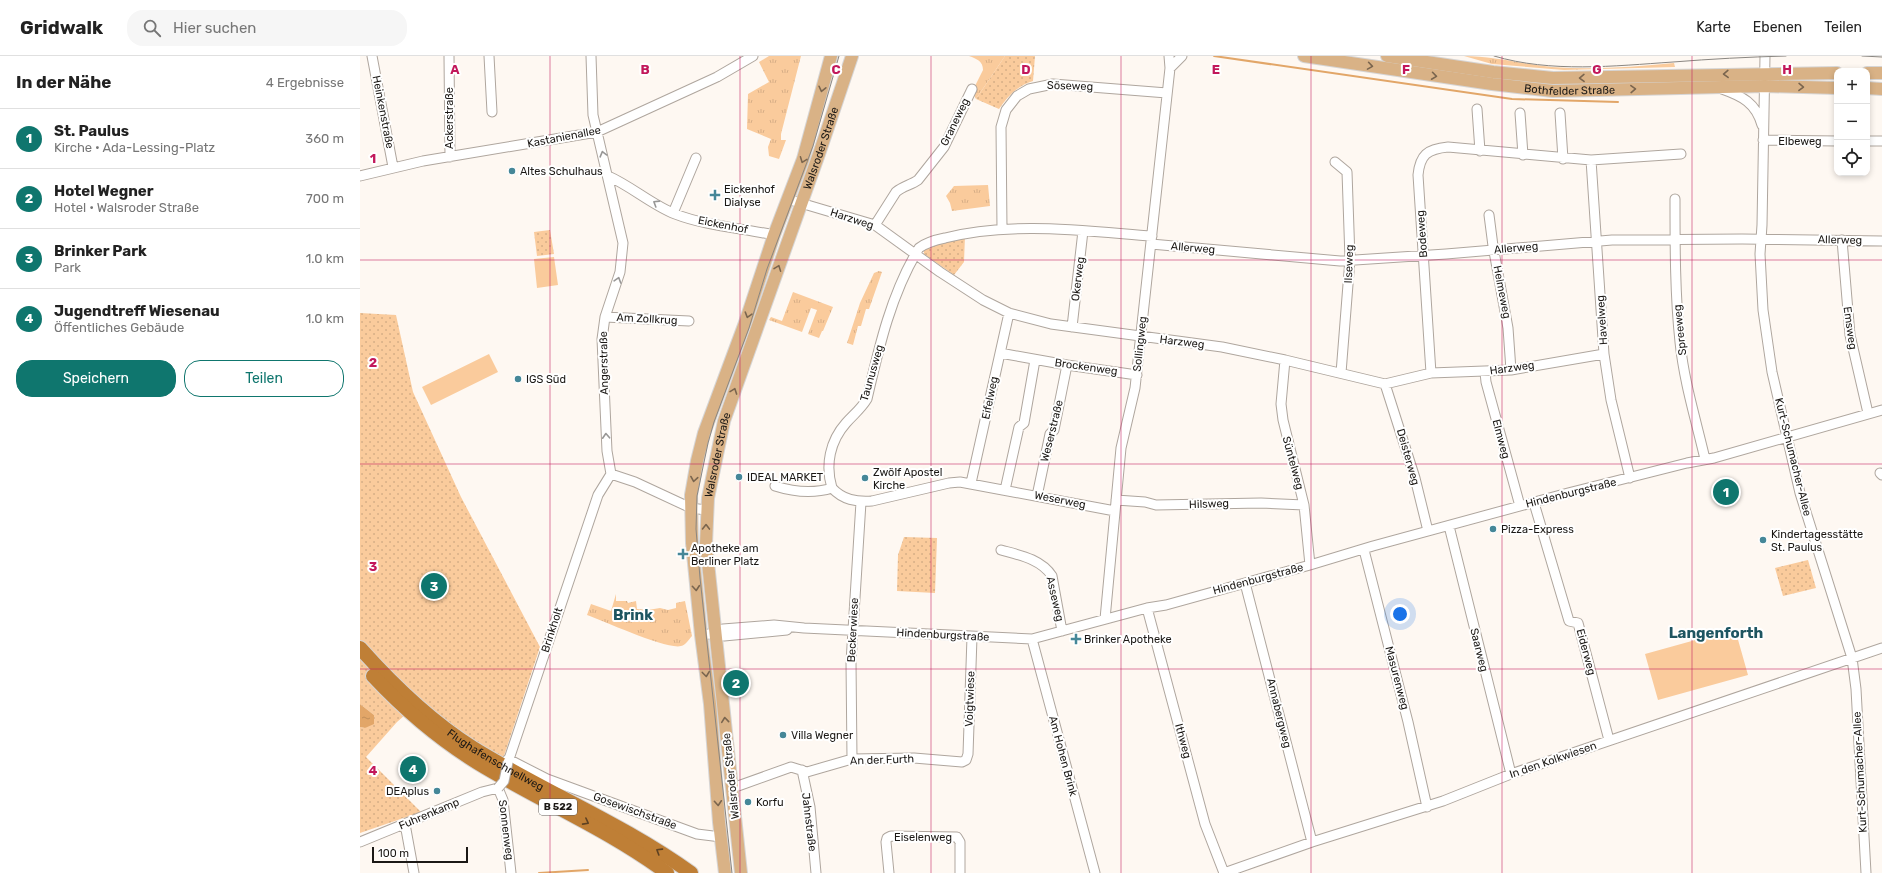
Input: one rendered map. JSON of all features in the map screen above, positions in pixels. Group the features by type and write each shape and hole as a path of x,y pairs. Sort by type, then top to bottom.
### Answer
{"highway":[{"name":"Flughafenschnellweg","path":"360,648 409,699 466,743 500,764 643,841 691,873"},
{"name":"Flughafenschnellweg","path":"360,662 404,706 450,745 478,763 638,852"},
{"path":"638,852 645,864 655,873"},
{"name":"B 522","path":"638,852 667,873"}],"main road":[{"name":"Walsroder Straße","path":"725,873 710,704 701,635 692,543 691,508 693,478 699,450 744,326 774,234 809,141 831,56"},
{"name":"Walsroder Straße","path":"741,873 717,633 706,544 706,510 711,478 724,421 802,204 852,56"},
{"name":"Bothfelder Straße","path":"1304,56 1492,84 1553,91 1765,86 1834,88"},
{"name":"Bothfelder Straße","path":"1397,57 1493,72 1553,78 1765,73 1834,73"},
{"path":"1870,73 1882,73"},
{"path":"1870,88 1882,89"}],"street":[{"name":"Heinkenstraße","path":"372,56 393,168"},
{"name":"Ackerstraße","path":"448,56 450,157"},
{"path":"489,56 492,112"},
{"name":"Angerstraße","path":"591,56 592,102 597,132 622,235 623,253 618,281 605,317 602,339 607,451 612,474"},
{"name":"Kastanienallee","path":"360,176 450,157 597,132 717,77 753,56"},
{"name":"Sollingweg","path":"1105,619 1121,448 1130,414 1137,375 1166,93 1170,68 1169,56"},
{"path":"1170,68 1182,56"},
{"name":"Kurt-Schumacher-Allee","path":"1765,56 1761,239 1761,284 1763,310 1772,372 1800,493 1852,658 1857,710 1866,873"},
{"path":"1396,70 1397,57"},
{"name":"Söseweg","path":"1002,230 1001,127 1006,110 1017,96 1029,89 1053,84 1166,93"},
{"name":"Kurt-Schumacher-Allee","path":"1715,87 1744,98 1754,106 1760,116 1764,136"},
{"name":"Graneweg","path":"875,225 896,192 918,180 944,147 972,89"},
{"path":"1478,109 1480,150"},
{"path":"1520,113 1523,155"},
{"path":"1560,113 1563,159"},
{"name":"Elbeweg","path":"1764,136 1834,141"},
{"path":"1870,141 1882,141"},
{"name":"Bodeweg","path":"1431,373 1418,175 1419,165 1423,156 1438,148 1480,150 1563,159 1591,160 1681,154"},
{"path":"673,214 696,158"},
{"name":"Havelweg","path":"1591,160 1604,354 1613,406 1630,478"},
{"name":"Ilseweg","path":"1335,162 1347,172 1350,259 1341,373"},
{"name":"Eickenhof","path":"608,176 624,183 673,214 721,226 774,234"},
{"name":"Spreeweg","path":"1675,198 1676,296 1681,350 1688,390 1705,459"},
{"name":"Harzweg","path":"787,199 875,225 967,291 1009,313 1032,320 1072,327 1222,347 1285,360 1385,384 1431,373 1511,370 1604,354"},
{"name":"Helmeweg","path":"1489,215 1493,250 1508,328 1511,370"},
{"name":"Allerweg","path":"915,254 925,243 962,233 1002,230 1083,231 1328,260 1424,255 1597,241 1675,239 1882,241"},
{"name":"Okerweg","path":"1072,327 1083,231"},
{"name":"Emsweg","path":"1842,240 1850,335 1868,414"},
{"name":"Taunusweg","path":"832,488 828,476 829,461 834,440 839,431 863,406 866,400 877,354 892,306 915,254"},
{"name":"Eifelweg","path":"971,483 1009,313"},
{"name":"Am Zollkrug","path":"605,317 689,322"},
{"name":"Brockenweg","path":"1000,353 1035,360 1137,375"},
{"path":"1005,490 1019,427 1024,423 1035,360"},
{"name":"Süntelweg","path":"1285,360 1281,404 1287,442 1299,479 1304,505 1310,566"},
{"name":"Weserstraße","path":"1037,496 1050,434 1054,430 1067,365"},
{"name":"Elmweg","path":"1485,372 1488,389 1520,506"},
{"name":"Deisterweg","path":"1385,384 1415,478 1428,531"},
{"path":"1787,437 1882,410"},
{"name":"Hindenburgstraße","path":"701,635 717,633 723,629 783,625 804,628 1032,639 1310,566 1373,546 1520,506 1787,437"},
{"path":"612,474 635,482 691,508 706,510"},
{"name":"Brinkholt","path":"498,788 504,781 508,760 598,495 612,474"},
{"name":"Weserweg","path":"832,488 838,494 846,498 861,502 872,501 949,483 971,483 1115,511"},
{"path":"775,486 806,492 821,491 832,488"},
{"name":"Hilsweg","path":"1116,500 1145,502 1156,505 1261,502 1304,505"},
{"name":"Beckerwiese","path":"852,759 850,688 861,502"},
{"name":"Eiderweg","path":"1534,503 1569,621 1578,623 1610,740"},
{"name":"Saarweg","path":"1449,526 1511,774"},
{"name":"Asseweg","path":"1001,550 1030,559 1049,572 1052,576 1062,631"},
{"name":"Masurenweg","path":"1364,550 1408,722 1427,807"},
{"name":"Annabergweg","path":"1245,583 1312,842"},
{"name":"Ithweg","path":"1147,608 1205,824 1224,873"},
{"name":"Voigtwiese","path":"966,760 968,754 972,637"},
{"name":"Am Hohen Brink","path":"1032,639 1095,873"},
{"name":"In den Kolkwiesen","path":"1224,873 1312,842 1427,807 1511,774 1882,648"},
{"name":"An der Furth","path":"732,787 791,767 807,772 852,759 914,758 962,762 966,760"},
{"name":"Gosewischstraße","path":"508,760 547,779 697,834 721,837"},
{"name":"Jahnstraße","path":"802,770 810,806 816,873"},
{"name":"Fuhrenkamp","path":"360,842 482,792 498,788"},
{"name":"Sonnenweg","path":"498,788 503,800 511,873"},
{"path":"405,824 414,873"},
{"name":"Eiselenweg","path":"889,873 886,842 887,838 891,836 957,837 959,839 960,873"}],"green space":[{"path":"769,56 801,56 781,134 781,140 786,140 779,159 769,156 768,147 771,139 747,129 748,94 769,82 759,62"},
{"path":"969,56 1005,56 976,99 972,92 983,70 983,67 979,61"},
{"path":"1005,56 1035,56 1033,81 1013,92 999,109 976,99"},
{"path":"1464,56 1486,57 1541,66 1567,68 1613,68 1674,63 1675,67 1564,70 1492,64"},
{"path":"988,185 990,206 952,211 946,196 954,186"},
{"path":"550,230 554,254 537,256 534,232"},
{"path":"965,236 964,262 954,275 924,254 927,247"},
{"path":"554,257 558,285 537,288 534,259"},
{"path":"879,271 882,272 869,309 866,309 861,326 858,326 853,345 847,343 860,303 874,273"},
{"path":"793,292 833,307 819,338 808,334 817,310 811,308 802,332 769,320 771,317 782,321"},
{"path":"360,313 396,315 413,392 461,497 540,647 503,759 456,729 421,701 397,722 366,757 421,812 360,833 360,727 365,728 374,715 360,704"},
{"path":"489,354 498,372 431,405 422,387"},
{"path":"904,537 937,538 935,593 897,591 898,555"},
{"path":"1808,560 1816,588 1783,596 1775,568"},
{"path":"616,594 616,601 627,601 628,603 636,601 637,609 648,610 660,608 668,610 676,608 676,603 685,601 692,636 681,646 663,644 587,615 591,604 611,611"},
{"path":"1735,629 1748,675 1658,700 1645,654"}],"water":[{"path":"360,704 374,715 374,724 365,728 360,727"}],"waterway":[{"path":"1214,56 1512,99 1618,102"},
{"path":"539,873 588,870"}],"tram line":[{"path":"732,873 700,578 696,529 697,496 714,422 749,328 767,269 813,146 839,56"},
{"path":"1494,56 1538,65 1583,67 1786,56"},
{"path":"1862,56 1882,57"}],"place":[{"name":"Altes Schulhaus","path":"512,171"},
{"name":"Eickenhof Dialyse","path":"715,195"},
{"name":"IGS Süd","path":"518,379"},
{"name":"IDEAL MARKET","path":"739,477"},
{"name":"Zwölf Apostel Kirche","path":"865,478"},
{"name":"St. Paulus","path":"1726,492"},
{"name":"Pizza-Express","path":"1493,529"},
{"name":"Kindertagesstätte St. Paulus","path":"1763,540"},
{"name":"Apotheke am Berliner Platz","path":"683,554"},
{"name":"Brinker Park","path":"434,586"},
{"name":"Brinker Apotheke","path":"1076,639"},
{"name":"Hotel Wegner","path":"736,683"},
{"name":"Villa Wegner","path":"783,735"},
{"name":"Jugendtreff Wiesenau","path":"413,769"},
{"name":"DEAplus","path":"437,791"},
{"name":"Korfu","path":"748,802"}],"district":[{"name":"Brink","path":"633,615"},
{"name":"Langenforth","path":"1716,633"}]}
